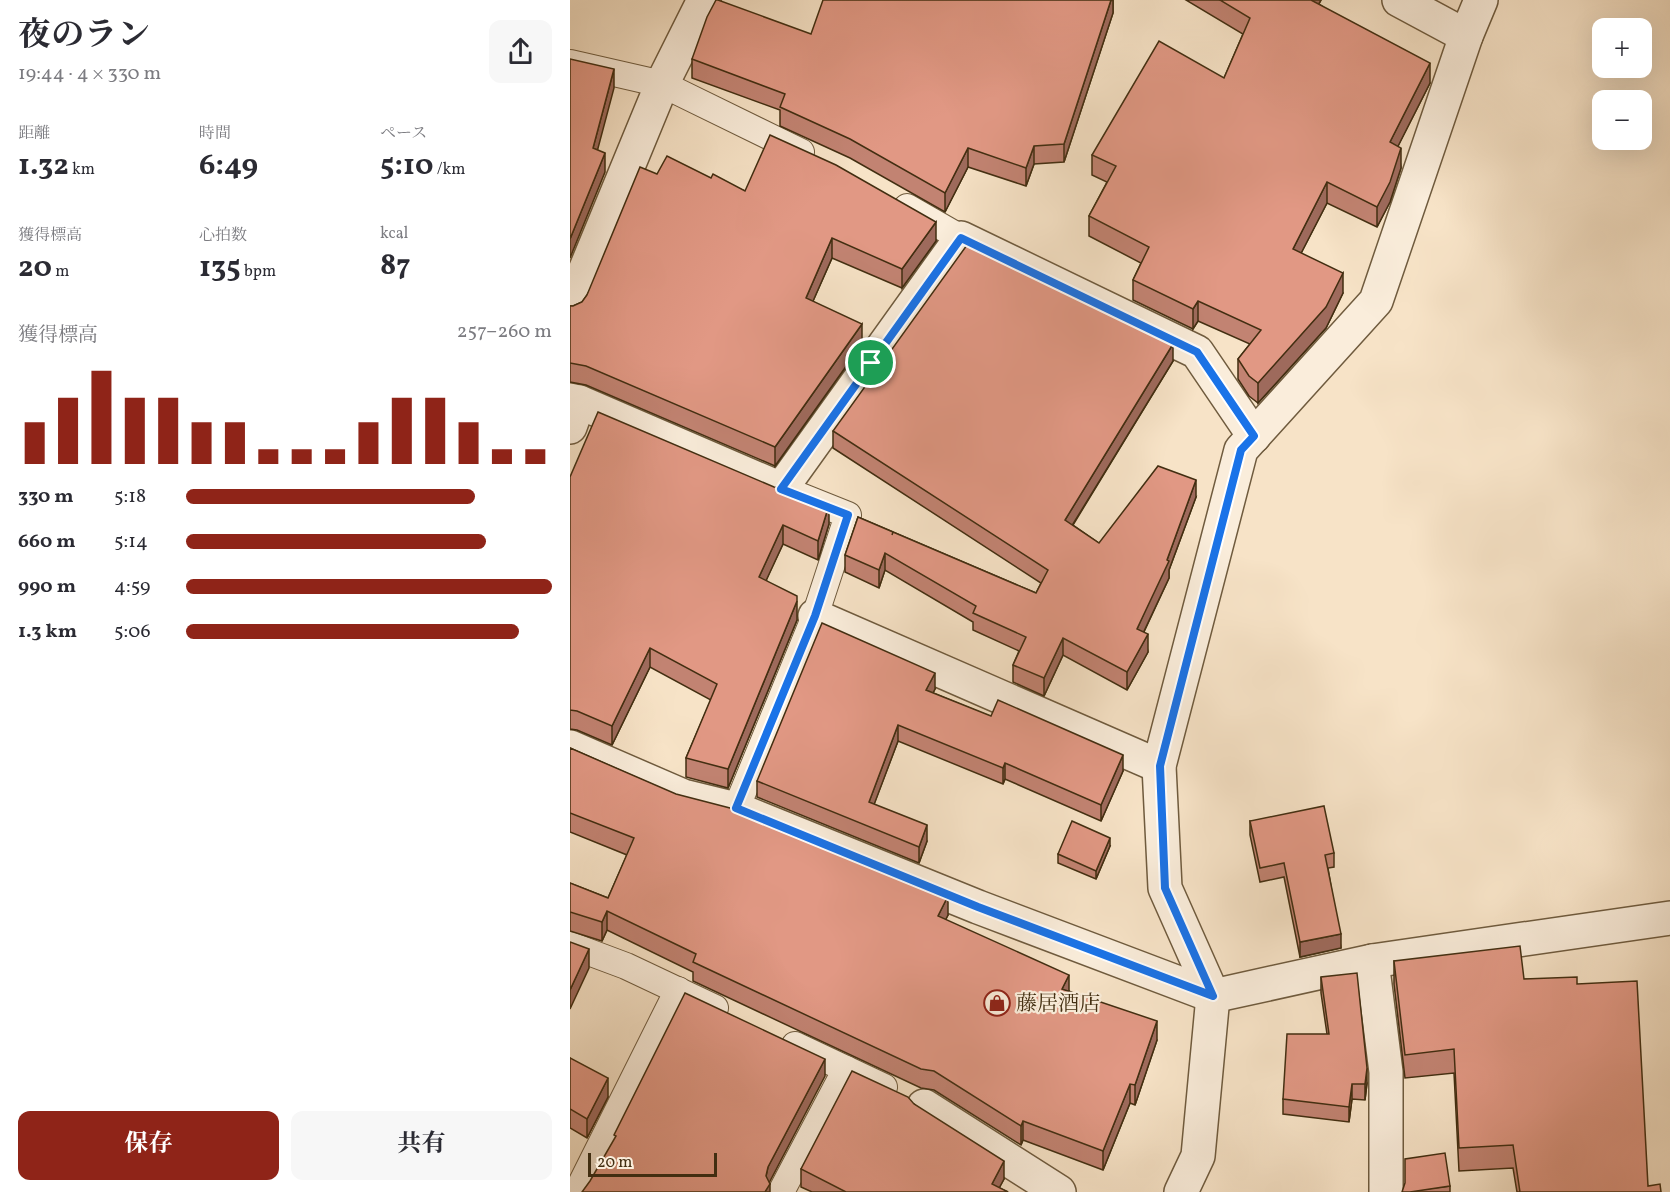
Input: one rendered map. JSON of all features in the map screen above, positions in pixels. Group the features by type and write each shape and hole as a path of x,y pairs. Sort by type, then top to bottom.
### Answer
{"street":[{"path":"570,307 662,84 704,0"},
{"path":"1399,0 1466,36"},
{"path":"1181,1192 1198,1156 1213,996 1165,888 1160,766 1241,450 1376,301 1466,36 1481,0"},
{"path":"573,410 781,489 961,238 1197,352 1254,436"},
{"path":"815,616 1160,766"},
{"path":"570,747 683,796 736,808 978,907 1213,996 1372,961 1670,918"},
{"path":"1372,961 1386,1072 1386,1192"},
{"path":"924,1106 1059,1192"}],"lane":[{"path":"570,63 662,84 824,162"},
{"path":"882,193 961,238"},
{"path":"736,808 815,616 848,515 781,489"},
{"path":"570,945 626,966 741,1020"},
{"path":"578,1192 678,990"},
{"path":"772,1034 924,1106"},
{"path":"782,1192 846,1069"}],"building":[{"path":"716,0 811,34 823,0 1111,0 1064,144 1034,146 1026,168 968,148 945,193 850,139 780,107 785,94 692,59 707,17"},
{"path":"1220,0 1311,0 1430,63 1390,142 1401,148 1390,182 1377,207 1327,182 1293,249 1343,273 1326,307 1258,383 1249,376 1238,359 1261,330 1198,301 1193,309 1133,280 1149,247 1089,216 1116,166 1092,155 1159,41 1224,78 1250,18"},
{"path":"570,59 614,69 593,148 605,153 570,239"},
{"path":"770,135 836,165 936,222 902,269 832,238 806,298 862,324 775,447 586,366 570,363 570,306 582,302 587,295 640,167 657,174 667,156 711,178 713,174 745,191"},
{"path":"967,245 1173,344 1065,520 1099,543 1158,466 1196,480 1167,560 1169,561 1137,629 1148,634 1127,672 1063,638 1044,678 1013,665 1026,637 973,613 976,606 885,553 879,570 845,555 858,517 1036,593 1048,570 833,431"},
{"path":"598,412 774,487 785,488 829,505 818,541 783,525 759,577 797,596 797,601 728,769 686,758 717,684 650,648 612,726 570,710 570,477"},
{"path":"822,623 935,673 926,690 991,716 998,700 1123,755 1101,805 1005,763 1003,768 898,725 869,802 927,825 919,847 757,781"},
{"path":"570,748 676,794 730,808 948,896 938,916 1069,975 1062,989 1157,1021 1135,1085 1130,1084 1103,1151 1023,1121 1021,1126 934,1071 921,1069 693,962 696,954 607,911 602,922 570,912 570,883 608,898 634,838 570,813"},
{"path":"1324,806 1334,853 1325,855 1341,934 1300,942 1284,863 1260,868 1250,821"},
{"path":"1072,821 1110,838 1096,871 1058,854"},
{"path":"570,942 589,949 570,990"},
{"path":"1520,946 1524,979 1577,977 1577,984 1637,981 1648,1186 1660,1184 1661,1192 1520,1192 1513,1145 1459,1148 1454,1049 1405,1055 1394,961"},
{"path":"1357,973 1367,1068 1365,1084 1352,1084 1349,1107 1283,1099 1287,1034 1329,1034 1321,977"},
{"path":"685,993 825,1059 768,1167 766,1176 770,1184 765,1192 582,1192 616,1136 614,1135"},
{"path":"570,1058 608,1078 587,1119 570,1109"},
{"path":"852,1071 908,1097 914,1104 1004,1161 992,1184 1008,1192 846,1192 801,1169"},
{"path":"1445,1153 1450,1186 1402,1192 1405,1183 1405,1159"}],"place":[{"name":"藤居酒店","path":"997,1003"}],"route":[{"path":"961,238 1197,352 1254,436 1241,450 1160,766 1165,888 1213,996 978,907 736,808 815,616 848,515 781,489 871,363 961,238"}]}
